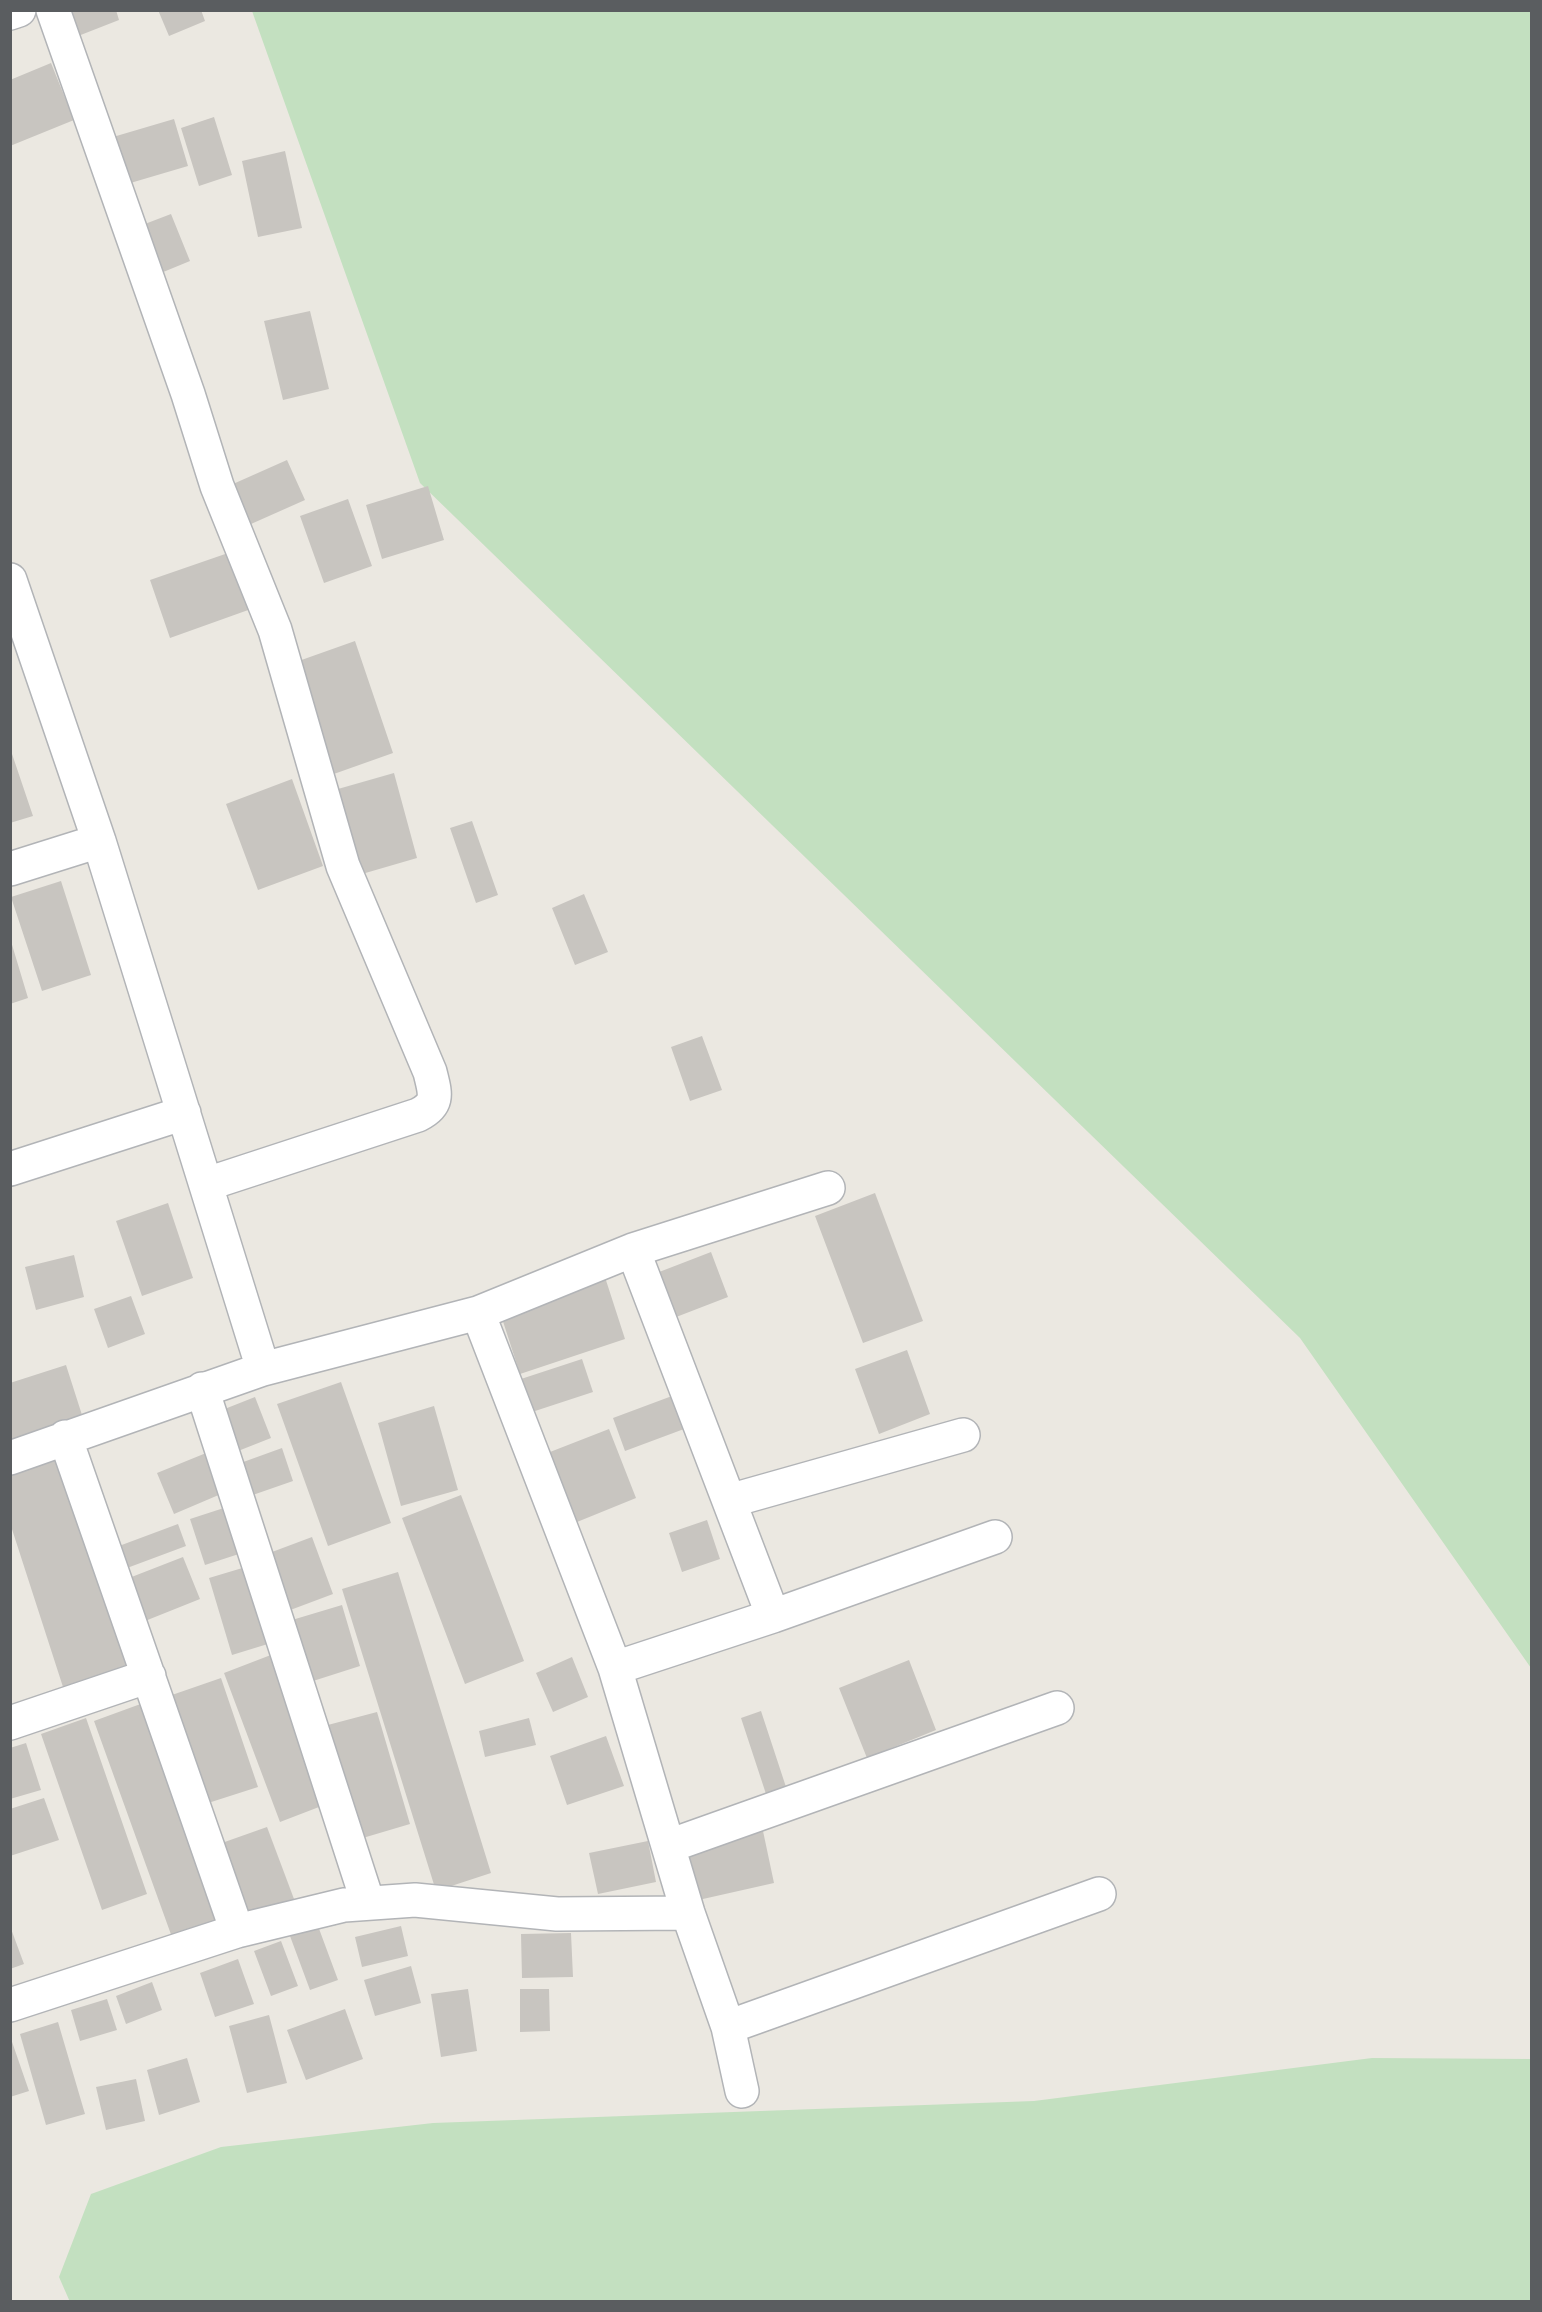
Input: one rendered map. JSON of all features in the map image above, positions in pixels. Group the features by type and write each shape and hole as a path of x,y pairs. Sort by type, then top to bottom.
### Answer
{"street":[{"path":"10,13 19,10"},
{"path":"52,10 188,394 217,486 275,630 343,866 430,1072 435,1091 434,1103 429,1110 418,1115 207,1184"},
{"path":"10,580 99,842 263,1369"},
{"path":"10,869 99,842"},
{"path":"10,1169 184,1113"},
{"path":"10,1458 263,1369 478,1313 633,1250 828,1188"},
{"path":"633,1250 773,1616"},
{"path":"478,1313 615,1668 688,1912 728,2027 742,2091"},
{"path":"202,1389 368,1903"},
{"path":"729,1501 963,1435"},
{"path":"65,1437 237,1931"},
{"path":"615,1668 773,1616 995,1538"},
{"path":"10,1723 149,1676"},
{"path":"669,1846 1057,1707"},
{"path":"728,2027 1099,1894"},
{"path":"10,2005 237,1931 344,1905 415,1900 558,1914 688,1912"}],"green space":[{"path":"252,11 1531,11 1531,1668 1300,1338 420,483"},
{"path":"1372,2058 1531,2059 1531,2301 70,2302 59,2277 91,2194 221,2147 433,2123 1034,2101"}],"building":[{"path":"63,10 116,10 119,20 73,38"},
{"path":"158,10 201,10 205,21 169,36"},
{"path":"51,63 74,120 10,146 10,80"},
{"path":"214,117 232,175 199,186 181,128"},
{"path":"174,119 188,166 127,184 113,137"},
{"path":"285,151 302,228 258,237 242,161"},
{"path":"171,214 190,261 156,275 137,227"},
{"path":"310,311 329,389 283,400 264,321"},
{"path":"287,460 305,500 242,528 224,488"},
{"path":"428,486 444,540 382,559 366,505"},
{"path":"348,499 372,566 324,583 300,516"},
{"path":"231,552 251,609 170,638 150,580"},
{"path":"355,641 393,753 331,775 293,663"},
{"path":"10,748 33,816 10,823"},
{"path":"394,773 417,858 362,874 338,789"},
{"path":"292,779 323,866 258,890 226,804"},
{"path":"472,821 498,895 476,903 450,828"},
{"path":"61,881 91,975 42,991 11,897"},
{"path":"584,894 608,952 575,965 552,908"},
{"path":"10,938 28,998 10,1004"},
{"path":"702,1036 722,1090 690,1101 671,1047"},
{"path":"875,1193 923,1321 863,1343 815,1216"},
{"path":"168,1203 193,1278 142,1296 116,1221"},
{"path":"711,1252 728,1297 671,1319 654,1274"},
{"path":"74,1255 84,1297 36,1310 25,1267"},
{"path":"603,1271 625,1339 520,1374 498,1306"},
{"path":"131,1296 145,1334 108,1348 94,1309"},
{"path":"907,1350 930,1414 879,1434 855,1369"},
{"path":"582,1359 593,1392 532,1412 521,1379"},
{"path":"66,1365 82,1415 10,1440 10,1383"},
{"path":"341,1382 391,1523 328,1546 277,1404"},
{"path":"672,1396 684,1429 625,1451 613,1418"},
{"path":"255,1397 271,1438 233,1453 217,1412"},
{"path":"434,1406 458,1490 401,1506 378,1423"},
{"path":"609,1429 636,1498 577,1522 550,1452"},
{"path":"282,1448 293,1481 247,1497 235,1465"},
{"path":"211,1451 228,1491 174,1514 157,1473"},
{"path":"62,1456 129,1666 63,1687 10,1523 10,1472"},
{"path":"461,1495 524,1661 465,1684 402,1518"},
{"path":"230,1506 245,1552 205,1565 190,1519"},
{"path":"707,1520 720,1559 682,1572 669,1533"},
{"path":"178,1524 186,1546 127,1568 119,1546"},
{"path":"312,1537 333,1594 285,1612 264,1555"},
{"path":"183,1557 200,1599 145,1621 129,1578"},
{"path":"249,1566 271,1643 232,1655 209,1578"},
{"path":"398,1572 491,1873 436,1891 342,1589"},
{"path":"342,1605 360,1666 310,1682 292,1620"},
{"path":"276,1653 332,1802 280,1822 224,1673"},
{"path":"572,1657 588,1697 553,1712 536,1673"},
{"path":"909,1660 936,1730 867,1758 839,1688"},
{"path":"221,1678 258,1787 205,1804 169,1696"},
{"path":"146,1702 225,1921 173,1940 94,1721"},
{"path":"761,1711 786,1787 766,1794 741,1718"},
{"path":"377,1712 410,1824 356,1840 324,1726"},
{"path":"86,1718 147,1894 102,1910 41,1734"},
{"path":"529,1718 536,1745 485,1757 479,1731"},
{"path":"606,1736 624,1786 567,1805 550,1756"},
{"path":"26,1743 41,1790 10,1799 10,1748"},
{"path":"44,1798 59,1840 10,1856 10,1809"},
{"path":"267,1827 294,1899 245,1917 219,1844"},
{"path":"763,1831 774,1883 694,1901 683,1849"},
{"path":"648,1841 656,1882 598,1894 589,1853"},
{"path":"10,1926 24,1964 10,1969"},
{"path":"318,1926 338,1980 310,1990 290,1936"},
{"path":"401,1926 408,1956 362,1967 355,1937"},
{"path":"571,1933 573,1977 522,1978 521,1934"},
{"path":"281,1941 298,1986 271,1996 254,1951"},
{"path":"238,1959 254,2004 215,2017 200,1973"},
{"path":"411,1966 421,2003 375,2016 364,1980"},
{"path":"152,1982 162,2010 126,2024 116,1996"},
{"path":"468,1989 477,2051 441,2057 431,1994"},
{"path":"520,1989 549,1989 550,2031 520,2032"},
{"path":"107,1999 117,2030 80,2041 71,2010"},
{"path":"345,2009 363,2059 306,2080 287,2030"},
{"path":"269,2015 287,2083 247,2093 229,2026"},
{"path":"58,2022 85,2114 46,2125 20,2034"},
{"path":"10,2036 29,2091 10,2097"},
{"path":"187,2058 200,2102 159,2115 147,2070"},
{"path":"136,2079 145,2121 106,2130 96,2087"}]}
